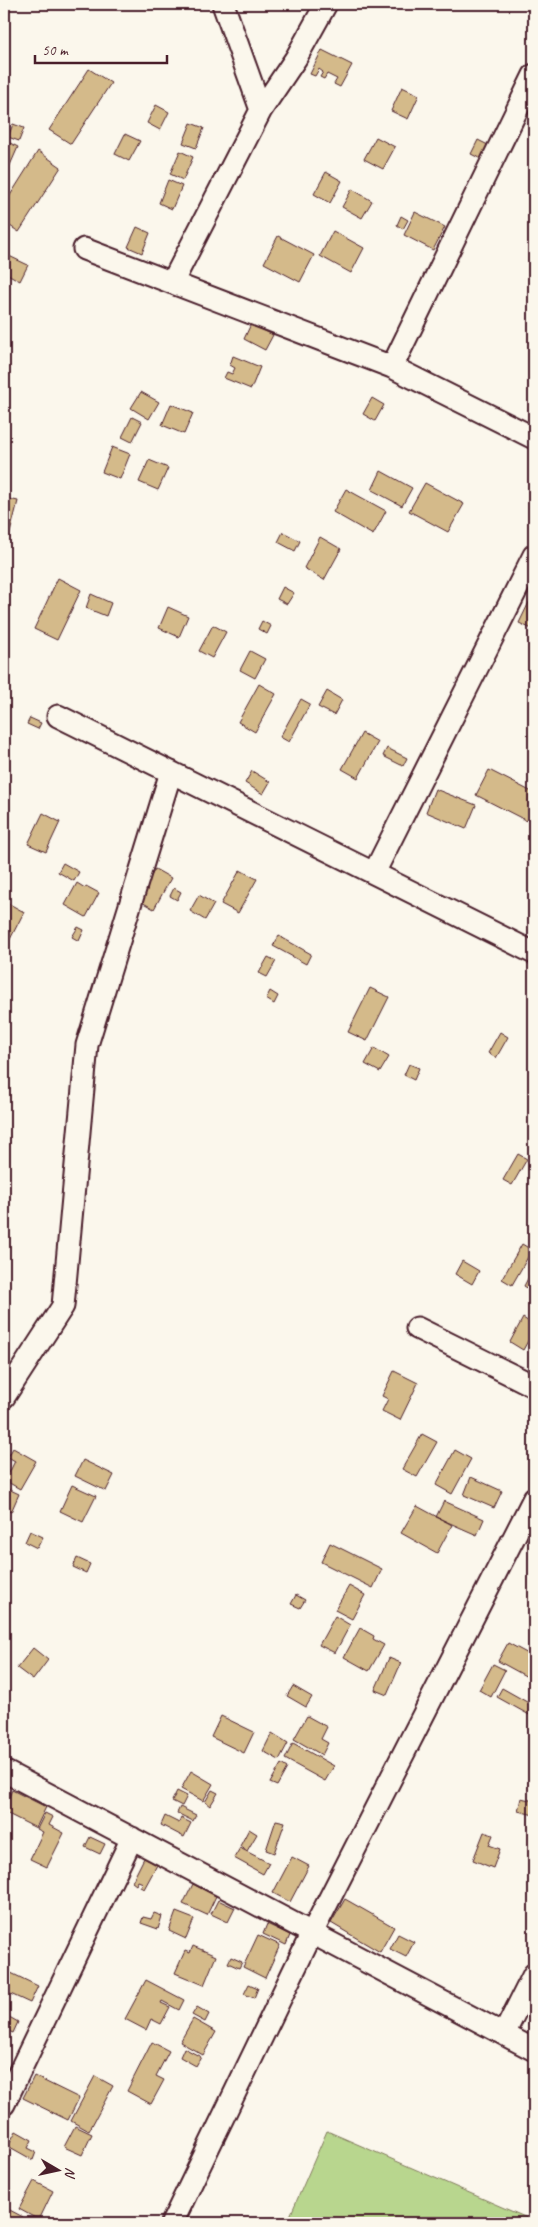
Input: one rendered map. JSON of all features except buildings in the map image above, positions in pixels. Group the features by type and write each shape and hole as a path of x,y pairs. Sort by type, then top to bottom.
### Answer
{"street":[{"path":"223,4 261,110"},
{"path":"172,283 261,110 296,58 326,4"},
{"path":"392,367 534,75"},
{"path":"84,249 392,367 534,438"},
{"path":"374,873 534,555"},
{"path":"58,716 534,953"},
{"path":"4,1397 63,1306 87,1045 171,772"},
{"path":"417,1328 534,1386"},
{"path":"172,2223 312,1934 534,1498"},
{"path":"4,1771 534,2050"},
{"path":"4,2104 132,1838"},
{"path":"504,2034 534,1974"}],"green space":[{"path":"327,2131 534,2221 534,2223 287,2223"}]}
